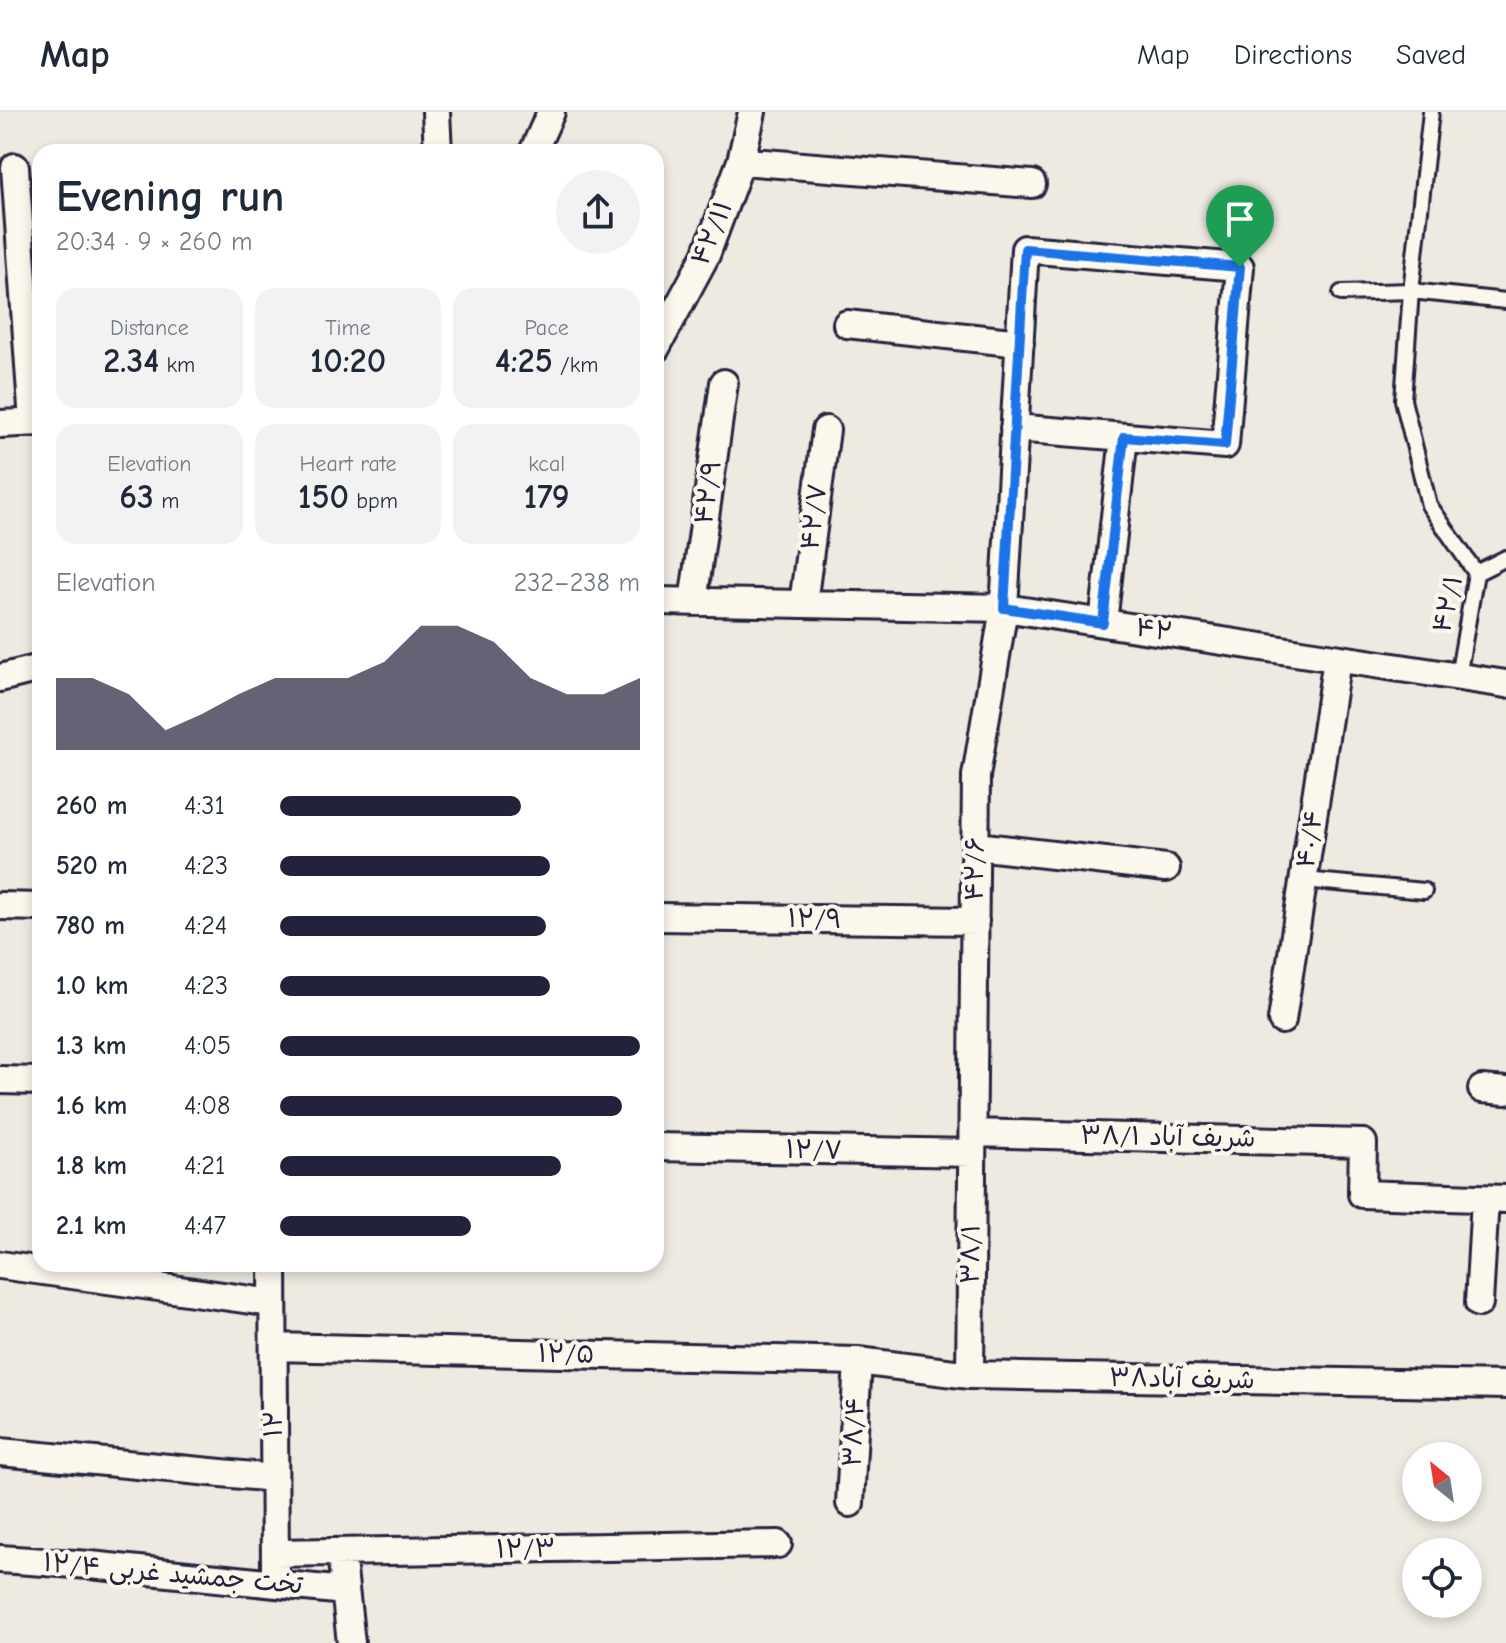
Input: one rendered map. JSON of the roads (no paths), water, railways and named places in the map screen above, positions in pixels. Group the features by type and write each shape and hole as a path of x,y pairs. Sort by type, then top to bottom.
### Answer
{"street":[{"path":"436,112 438,144"},
{"path":"537,144 551,112"},
{"name":"۴۲/۱۱","path":"664,333 706,255 741,161 752,112"},
{"path":"741,161 1032,184"},
{"path":"15,167 32,373"},
{"name":"۴۲/۶","path":"972,1143 976,776 1004,608 1025,249 1240,267 1225,445 1124,437"},
{"path":"847,324 1020,343"},
{"name":"۴۲/۹","path":"693,602 724,383"},
{"path":"0,424 32,422"},
{"path":"1014,428 1124,437 1103,623"},
{"name":"۴۲/۷","path":"803,604 826,430"},
{"name":"۴۲","path":"664,601 1004,608 1506,684"},
{"name":"۴۰/۴","path":"1282,1020 1337,659"},
{"path":"0,678 32,670"},
{"path":"976,846 1166,868"},
{"path":"0,906 32,907"},
{"name":"۱۲/۹","path":"664,917 975,921"},
{"path":"0,1080 32,1081"},
{"name":"۳۸/۱ شریف آباد","path":"972,1143 1363,1143 1362,1194 1496,1199"},
{"name":"۱۲/۷","path":"664,1147 972,1143"},
{"name":"۳۸/۱","path":"970,1375 972,1143"},
{"path":"1479,1303 1496,1199"},
{"path":"0,1265 32,1269"},
{"path":"50,1272 273,1303"},
{"name":"۱۲","path":"273,1272 275,1583"},
{"name":"۱۲/۵","path":"274,1347 858,1361"},
{"name":"شریف آباد۳۸","path":"858,1361 970,1375 1506,1385"},
{"name":"۳۸/۴","path":"850,1503 858,1361"},
{"path":"0,1452 274,1478"},
{"name":"۱۲/۳","path":"275,1553 778,1544"},
{"path":"341,1552 351,1643"},
{"name":"تخت جمشید غربی ۱۲/۴","path":"0,1559 345,1591"}],"lane":[{"path":"1431,112 1411,291 1403,400 1429,505 1476,573"},
{"path":"1341,293 1411,291 1506,301"},
{"name":"۴۲/۱","path":"1458,677 1476,573 1506,558"},
{"path":"1304,880 1424,891"}]}
